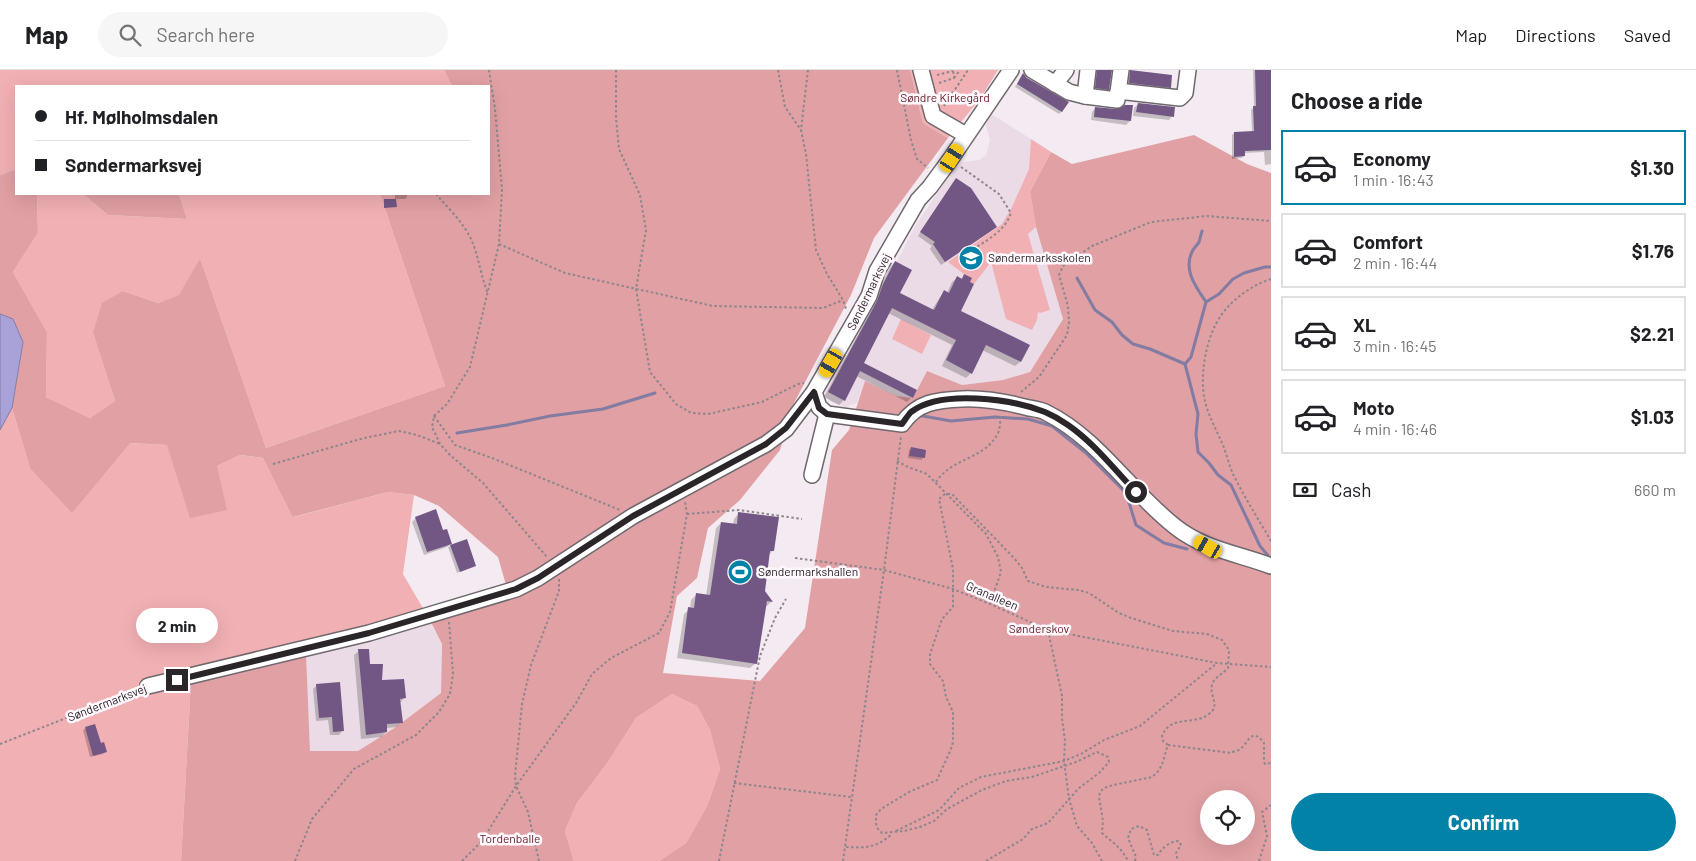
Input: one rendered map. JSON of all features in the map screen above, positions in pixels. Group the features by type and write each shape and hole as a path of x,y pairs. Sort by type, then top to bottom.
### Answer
{"street":[{"path":"921,70 932,116 966,135"},
{"name":"Søndermarksvej","path":"148,686 369,633 516,589 538,578 633,516 766,444 786,428 856,319 882,263 918,200 952,158 1011,70"},
{"path":"1032,70 1069,92 1117,100 1121,70"},
{"path":"1055,84 1066,70"},
{"path":"1084,96 1088,70"},
{"path":"1118,91 1180,98 1186,93 1188,70"},
{"path":"812,387 819,408 827,414 902,424 910,413 922,406 948,399 1008,402 1045,412 1068,425 1092,445 1147,503 1178,529 1208,547 1245,556 1271,566"},
{"path":"812,475 827,414"}],"path":[{"path":"489,70 495,110 502,189 499,244 470,368 446,404 434,416 432,427 440,444 483,483 542,550 554,566 559,580 559,590 531,665 522,704 516,776 516,786 528,812 539,861"},
{"path":"616,70 616,118 619,149 640,195 646,230 636,289 650,372 676,404 691,413 708,414 762,402 798,384 812,387"},
{"path":"778,70 785,107 801,130"},
{"path":"808,70 801,130 806,154 816,250 843,300 848,314 856,319"},
{"path":"897,70 911,140 917,159 924,167 938,176"},
{"path":"938,83 954,78 960,70"},
{"path":"936,118 968,70"},
{"path":"937,75 953,71 954,78"},
{"path":"952,158 999,194 1011,213 1008,223 1001,230 963,255"},
{"path":"437,195 463,225 472,242 488,295"},
{"path":"936,482 944,472 973,457 992,442 998,433 1000,417 1008,402 1040,377 1067,334 1069,322 1068,306 1059,275 1063,266 1092,246 1151,222 1207,216 1271,221"},
{"path":"499,244 565,273 713,306 823,308 843,300"},
{"path":"1271,279 1259,283 1252,288 1232,303 1220,317 1212,333 1202,375 1204,401 1223,445 1234,477 1271,541"},
{"path":"434,416 455,445 492,458 633,516"},
{"path":"843,861 884,570 902,424"},
{"path":"273,464 364,438 399,431 440,444"},
{"path":"897,460 928,474 986,534 998,557 1000,572 990,604"},
{"path":"462,861 482,841 516,786 576,702 592,674 612,658 659,633 670,612 687,514 683,490"},
{"path":"986,861 1013,845 1032,829 1048,823 1079,788 1105,768 1109,762 1108,757 1097,752 1065,766 1032,777 1006,781 992,786 947,808 934,821 920,827 892,833 882,833 878,829 876,815 881,808 909,792 937,780 944,769 953,742 953,712 946,697 943,681 930,664 930,654 942,619 953,607 953,569 939,499 949,494 952,494 975,516 1022,568 1028,581 1046,587 1089,593 1131,618 1173,631 1207,634 1222,640 1229,650 1229,664 1225,672 1213,681 1214,710 1206,716 1190,721 1181,720 1169,725 1162,736 1163,741 1168,745 1231,752 1239,749 1249,737 1254,736 1264,743 1265,764 1271,762"},
{"path":"687,514 739,510 802,518"},
{"name":"Granalleen","path":"795,558 884,570 954,590 1048,630 1217,663 1271,667"},
{"path":"719,861 760,656 775,618 786,599"},
{"path":"295,861 312,819 354,769 416,735 439,712 450,694 453,674 448,610"},
{"path":"1048,630 1062,696 1065,741 1064,761 1069,799 1077,826 1092,843 1102,861"},
{"path":"846,848 865,848 880,844 892,833 938,810 959,788 981,777 1064,761 1081,754 1104,740 1140,726 1217,663"},
{"name":"Søndermarksvej","path":"0,744 148,686"},
{"path":"1128,861 1125,853 1102,833 1103,821 1099,798 1100,792 1104,788 1113,785 1152,777 1162,767 1168,745"},
{"path":"734,783 851,797"},
{"path":"1259,861 1267,836 1262,812 1271,805"},
{"path":"1135,861 1136,857 1128,838 1131,829 1139,826 1147,830 1154,855 1158,855 1162,849 1174,841 1179,841 1180,845 1176,854 1178,861"}],"shaded area":[{"name":"Søndermarksskolen","path":"990,113 1051,152 1030,192 1036,227 1063,319 1030,372 1003,380 962,385 927,371 913,398 896,396 865,382 857,403 845,407 832,402 825,396 826,386 841,359 847,355 917,223 953,170 962,162 979,160 986,155 990,140 986,126"},
{"path":"0,314 13,319 23,342 12,408 0,430"},
{"path":"431,622 442,644 441,693 396,727 358,751 310,751 306,653"}],"green space":[{"path":"0,70 444,70 452,85 15,85 15,169 0,175"},
{"name":"Sønderskov","path":"444,70 910,70 923,123 948,138 874,238 851,295 794,403 780,450 740,500 708,528 697,578 677,596 663,673 760,681 805,628 832,450 849,430 865,381 896,396 913,398 927,371 962,385 1003,380 1030,372 1063,319 1036,227 1030,192 1051,152 1072,164 1194,135 1247,164 1271,173 1271,861 659,861 686,843 707,806 720,769 710,730 697,706 672,694 636,718 608,762 577,803 565,831 574,861 181,861 191,681 306,653 310,751 358,751 396,727 441,693 442,644 431,622 510,599 498,557 439,506 414,495 388,492 293,517 263,458 240,455 217,466 227,510 190,518 167,445 130,443 72,513 30,468 12,408 23,342 13,319 0,314 0,175 15,169 15,195 37,195 38,233 13,272 47,332 46,397 90,418 115,401 93,333 102,303 123,291 158,303 179,295 200,258 266,448 445,386 380,195 490,195 490,85 452,85"},
{"name":"Søndre Kirkegård","path":"910,70 998,70 980,99 948,138 923,123"},
{"path":"1031,139 1051,152 1030,192 1036,227 1028,234 1050,310 1038,312 1037,320 1032,330 1006,319 991,262 974,284 948,262 1002,224 1029,169"},
{"path":"37,195 84,195 108,215 187,219 179,195 380,195 445,386 266,448 200,258 180,295 158,303 123,291 93,333 115,401 90,418 46,397 47,332 13,272 38,233"},
{"path":"84,195 179,195 187,219 108,215"},
{"path":"901,319 931,335 922,354 892,339"},
{"path":"12,408 30,468 129,443 167,445 217,466 240,455 263,458 294,517 388,492 414,495 403,574 431,622 191,681 181,861 0,861 0,430"},
{"path":"672,694 697,706 710,730 720,769 707,806 686,843 659,861 574,861 565,831 577,803 608,762 636,718"}],"building":[{"path":"1097,70 1112,70 1109,90 1095,88"},
{"path":"1130,70 1172,75 1171,88 1129,83"},
{"path":"1255,70 1271,70 1271,150 1245,151 1245,156 1234,157 1234,132 1254,131 1253,106 1256,106"},
{"path":"1023,73 1027,78 1069,102 1062,112 1017,84"},
{"path":"1138,103 1175,107 1174,117 1136,112"},
{"path":"1125,105 1133,105 1131,121 1094,117 1095,107 1116,109"},
{"path":"956,178 971,188 997,227 945,262 933,244 935,242 920,232"},
{"path":"384,199 396,199 397,207 384,208"},
{"path":"895,261 912,270 900,293 934,310 944,290 949,293 957,276 962,279 964,274 972,278 970,282 974,284 961,311 1030,345 1021,362 986,345 972,374 946,360 956,340 892,308 864,363 917,390 913,398 860,371 845,401 828,392 877,301 883,284"},
{"path":"911,447 926,450 925,458 909,456"},
{"path":"436,509 443,530 447,529 452,544 427,552 415,517"},
{"name":"Søndermarkshallen","path":"738,512 779,517 774,551 770,551 765,591 773,602 767,601 757,664 682,653 688,607 694,608 696,593 710,595 721,522 737,524"},
{"path":"467,539 476,566 460,572 450,545"},
{"path":"358,649 369,649 370,664 383,664 382,680 404,679 406,698 400,699 403,723 387,724 387,732 366,735"},
{"path":"340,682 344,731 333,732 332,717 319,718 316,684"},
{"path":"95,724 101,743 104,742 107,752 93,756 85,727"}],"waterway":[{"path":"1202,231 1189,265 1192,278 1206,302 1191,357 1185,364 1198,414 1196,434 1198,452 1218,475 1231,485 1260,546 1271,559"},
{"path":"1206,302 1219,294 1233,279 1244,273 1271,267"},
{"path":"1077,278 1095,310 1112,322 1122,335 1133,344 1185,364"},
{"path":"457,433 550,416 603,409 655,393"},
{"path":"923,416 951,421 995,417 1028,419 1052,426 1086,453 1126,493 1136,525 1164,543 1187,549"}],"place":[{"name":"Søndermarksskolen","path":"971,258"},
{"name":"Søndermarkshallen","path":"740,572"}],"route":[{"path":"177,680 369,633 516,589 538,578 633,516 766,444 786,428 814,392 819,408 827,414 902,424 910,413 922,406 948,399 996,400 1045,412 1068,425 1092,445 1136,492"}],"park label":[{"name":"Tordenballe","path":"510,839"}]}
